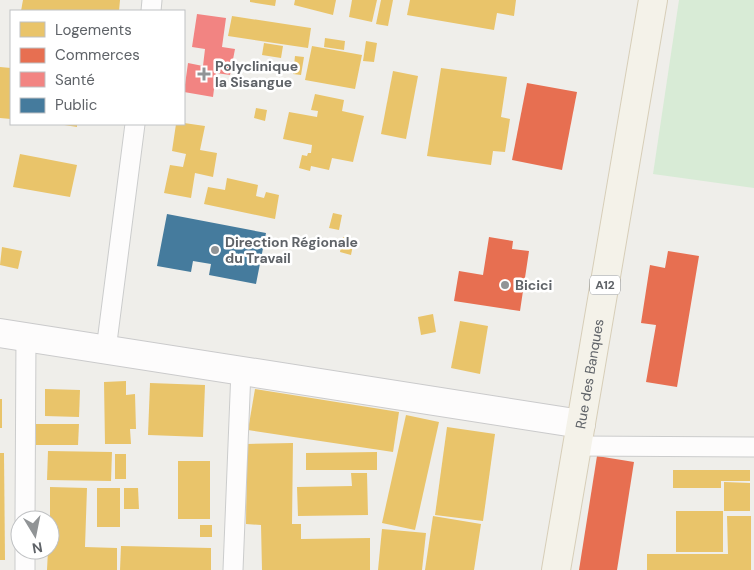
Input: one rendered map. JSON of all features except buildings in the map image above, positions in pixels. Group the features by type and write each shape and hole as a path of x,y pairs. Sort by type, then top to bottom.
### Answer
{"main road":[{"name":"Rue des Banques","path":"556,570 653,0"}],"street":[{"path":"106,350 135,125"},
{"path":"24,510 13,334 241,370 579,435 754,447"},
{"path":"233,570 241,370"}],"green space":[{"path":"679,0 754,0 754,188 653,174"}],"place":[{"name":"Polyclinique la Sisangue","path":"204,74"},
{"name":"Direction Régionale du Travail","path":"215,250"},
{"name":"Bicici","path":"505,285"}]}
